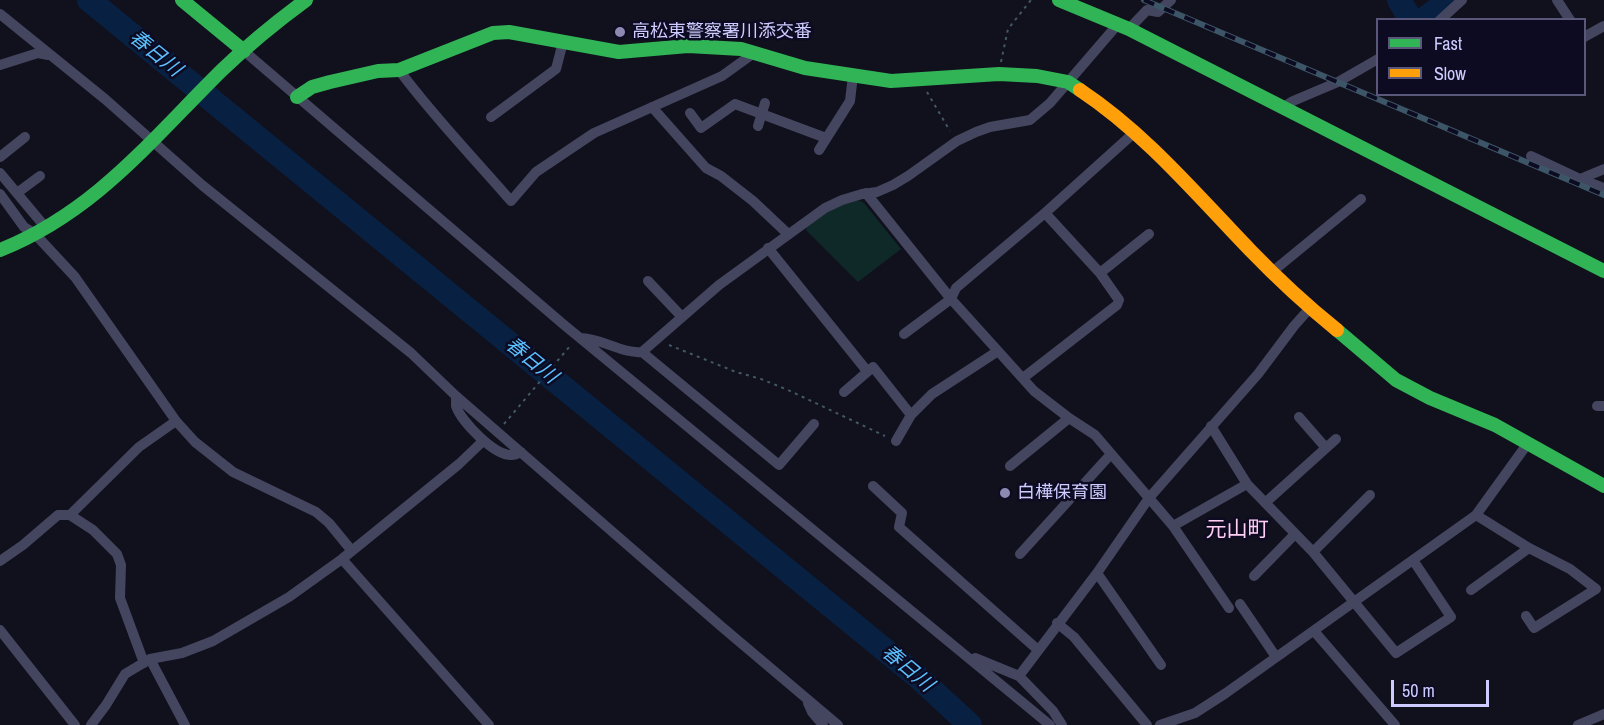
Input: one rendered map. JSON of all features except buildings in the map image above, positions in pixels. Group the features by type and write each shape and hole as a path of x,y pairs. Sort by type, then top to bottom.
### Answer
{"street":[{"path":"182,0 244,51 576,341 1050,725"},
{"path":"0,250 40,231 91,199 231,61 280,18 306,0"},
{"path":"1059,0 1124,27 1604,272"},
{"path":"576,341 590,338 633,353 642,352 719,285 825,208 842,200 877,192 908,176 957,141 990,127 1030,120 1050,103 1124,27 1147,10 1158,12 1171,0"},
{"path":"1442,18 1462,0"},
{"path":"1557,0 1569,18"},
{"path":"0,14 154,139 202,185 411,353 456,396 838,725"},
{"path":"1586,36 1604,26"},
{"path":"297,97 312,87 378,71 399,70 493,33 509,32 619,52 688,46 741,50 805,68 891,81 999,74 1037,76 1068,82 1095,100 1159,153 1272,272 1310,308 1396,380 1430,398 1496,425 1604,486"},
{"path":"490,117 556,69 563,42"},
{"path":"0,65 38,53 49,55"},
{"path":"399,70 426,106 511,201 536,172 594,133 722,76 754,53"},
{"path":"1282,108 1338,82 1376,60"},
{"path":"819,150 850,101 853,75"},
{"path":"690,113 701,129 735,104 763,109 826,138"},
{"path":"652,107 706,168 721,176 753,201 788,234"},
{"path":"758,126 763,109"},
{"path":"904,334 951,299 956,288 1045,213 1135,132"},
{"path":"0,157 25,137"},
{"path":"1531,156 1604,188"},
{"path":"1580,179 1604,169"},
{"path":"0,173 17,193 40,231 176,421 195,442 233,471 316,512 329,523 352,551"},
{"path":"17,193 40,176"},
{"path":"866,193 951,299 1034,391 1095,435 1173,526 1229,608"},
{"path":"0,194 24,227 40,231"},
{"path":"1272,272 1361,199"},
{"path":"1023,378 1117,305 1119,300 1100,273 1045,213"},
{"path":"1100,273 1149,234"},
{"path":"768,248 867,371"},
{"path":"648,281 682,317"},
{"path":"1019,676 1097,573 1149,498 1258,374 1293,326 1310,308"},
{"path":"896,441 911,415 932,394 998,351"},
{"path":"642,352 779,465 814,424"},
{"path":"844,392 873,367 911,415"},
{"path":"456,396 456,405 461,414 483,441 504,453 512,455 521,452"},
{"path":"1299,417 1326,448"},
{"path":"1010,466 1070,418"},
{"path":"70,515 139,447 176,421"},
{"path":"1211,426 1247,484 1312,552 1396,653 1451,617 1413,560"},
{"path":"1265,503 1336,439"},
{"path":"91,725 124,674 147,661 182,653 213,641 289,597 352,551 459,464 483,441"},
{"path":"1160,725 1195,713 1226,693 1476,515 1528,443"},
{"path":"1020,554 1111,454"},
{"path":"1173,526 1247,484"},
{"path":"873,486 902,513 899,527 1038,650"},
{"path":"1312,552 1370,495"},
{"path":"0,561 58,515 70,515 93,530 117,554 122,565 120,598 134,640 185,725"},
{"path":"1476,515 1529,548 1570,569 1596,589 1534,628 1526,616"},
{"path":"1254,576 1295,534"},
{"path":"1471,590 1529,548"},
{"path":"342,559 489,725"},
{"path":"1097,573 1161,665"},
{"path":"1240,604 1276,657"},
{"path":"1057,623 1074,637 1147,725"},
{"path":"0,630 75,725"},
{"path":"1314,631 1395,725"},
{"path":"963,653 1019,676 1053,711 1062,725"},
{"path":"807,699 812,712 822,725"},
{"path":"1578,725 1604,714"}],"path":[{"path":"999,74 1008,29 1031,0"},
{"path":"924,79 938,113 957,141"},
{"path":"655,340 788,390 896,441"},
{"path":"503,425 576,341"}],"green space":[{"path":"858,200 864,203 901,249 858,282 806,230 807,225 839,203"}],"waterway":[{"name":"春日川","path":"89,0 918,677 970,725"},
{"path":"1399,0 1412,18"},
{"path":"1426,18 1450,0"}],"railway":[{"path":"1144,0 1604,195"}],"traffic: fast":[{"path":"182,0 244,51"},
{"path":"0,250 65,216 93,195 146,148 222,70 262,34 306,0"},
{"path":"1059,0 1129,29 1604,271"},
{"path":"297,97 312,87 378,71 399,70 493,33 509,32 619,52 688,46 741,49 805,68 891,81 999,74 1037,76 1068,82 1080,90"},
{"path":"1337,330 1396,380 1430,398 1495,425 1604,486"}],"traffic: slow":[{"path":"1080,90 1104,107 1148,145 1271,271 1337,330"}],"place":[{"name":"高松東警察署川添交番","path":"620,32"},
{"name":"白樺保育園","path":"1005,493"}],"district":[{"name":"元山町","path":"1237,530"}]}
